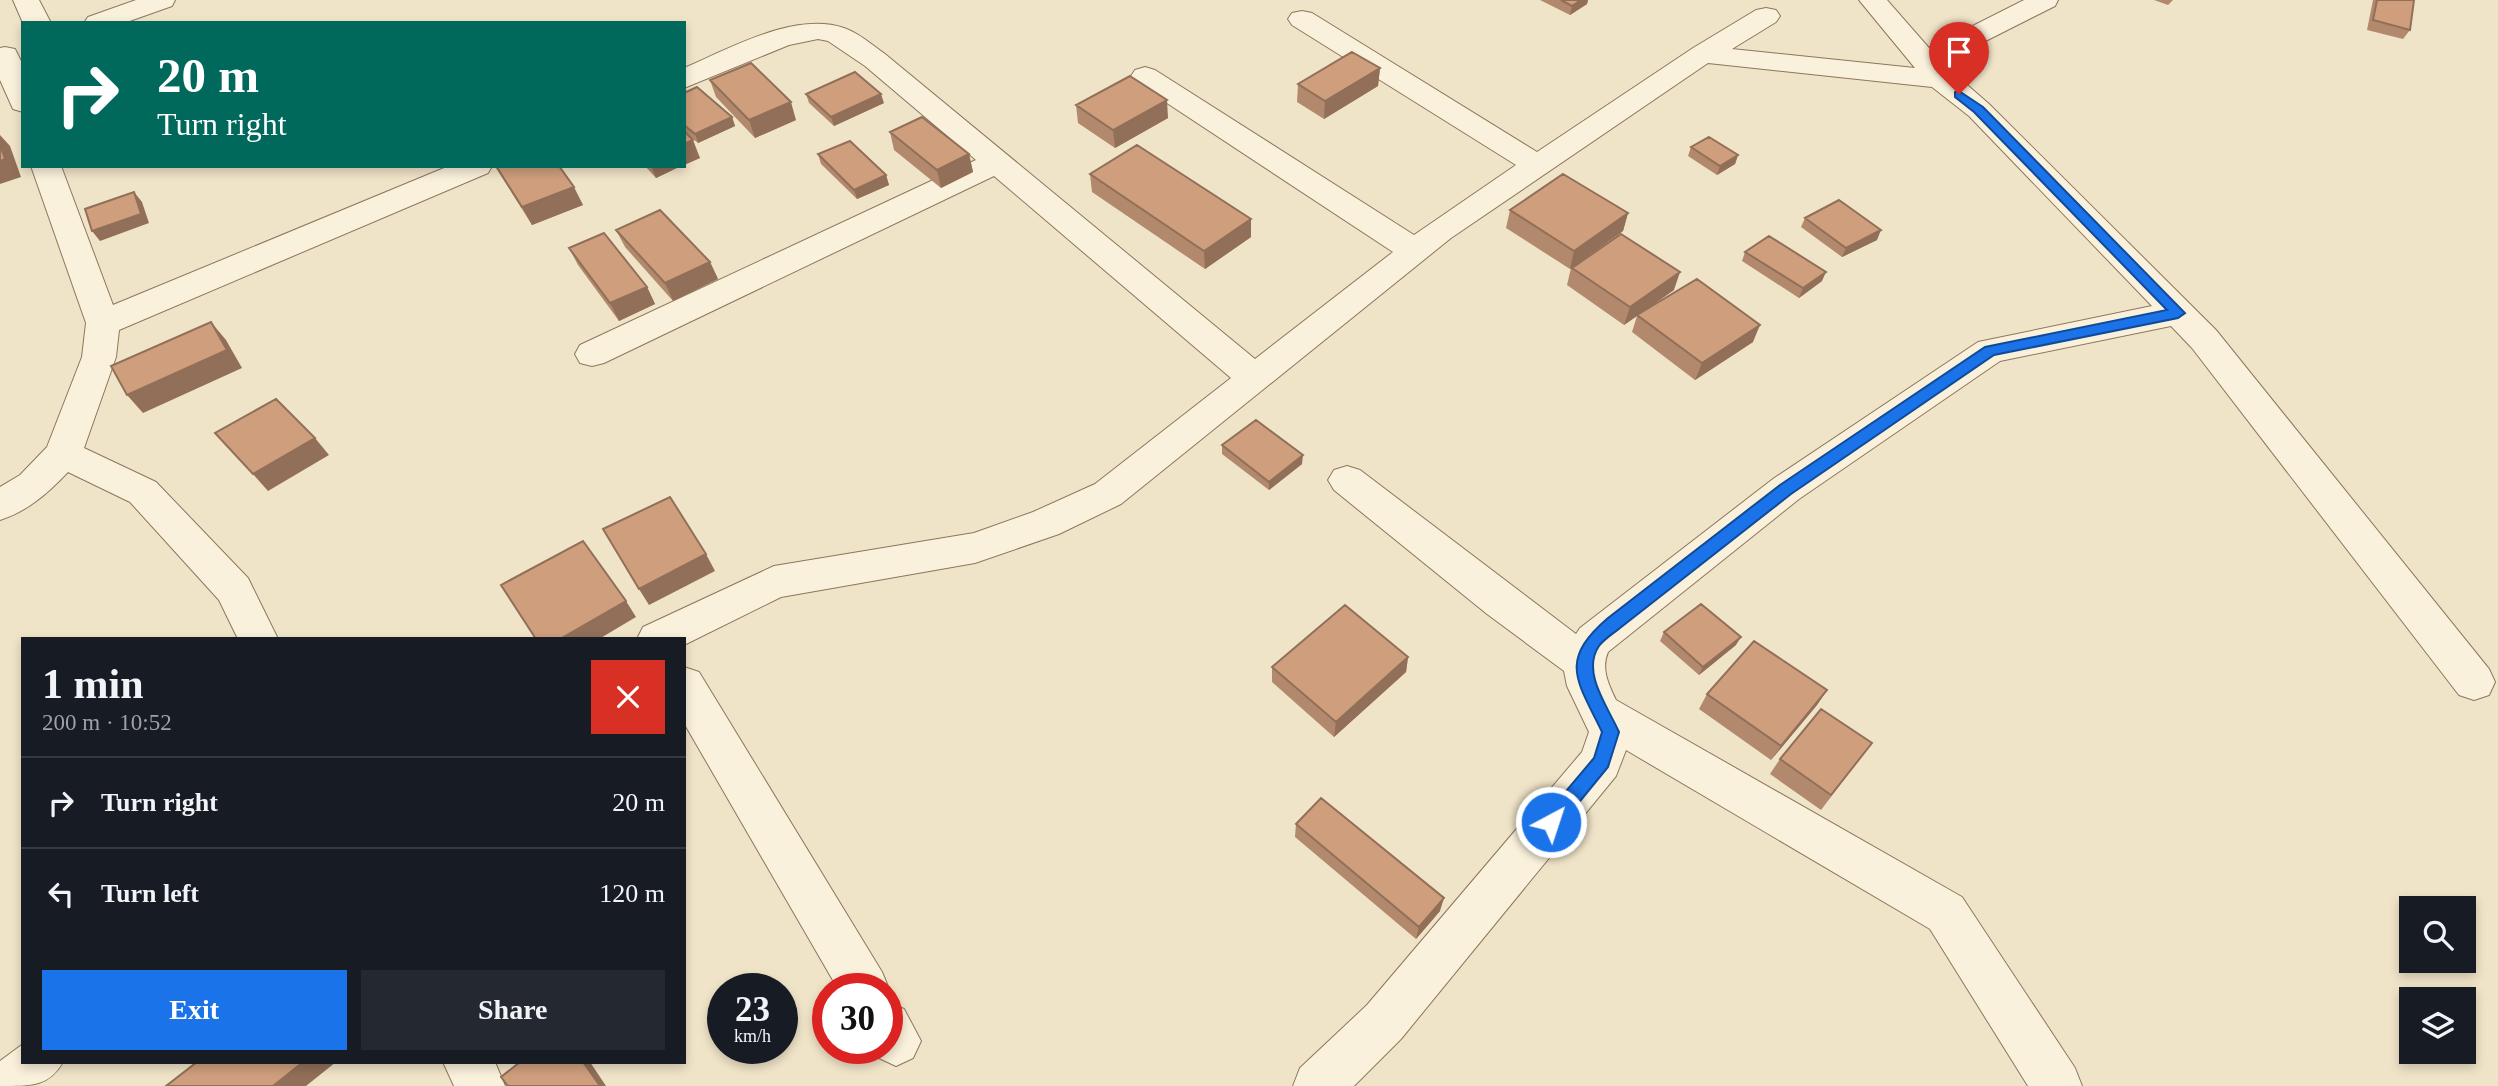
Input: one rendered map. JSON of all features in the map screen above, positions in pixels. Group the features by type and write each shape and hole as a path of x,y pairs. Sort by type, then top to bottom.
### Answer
{"street":[{"path":"26,0 36,21"},
{"path":"103,21 162,0"},
{"path":"1872,0 1933,70 1979,110 2204,340 2474,682"},
{"path":"1703,54 1933,70 2045,0"},
{"path":"661,637 774,582 975,548 1046,523 1108,494 1440,231 1703,54 1766,16"},
{"path":"1302,19 1537,165"},
{"path":"686,78 795,33 816,30 836,33 874,60 1254,378"},
{"path":"9,54 21,96"},
{"path":"1145,76 1415,251"},
{"path":"592,354 995,163"},
{"path":"0,505 33,485 63,454 99,357 103,323 47,168"},
{"path":"103,323 472,168"},
{"path":"1318,1086 1384,1022 1601,762 1610,732 1588,686 1583,662 1594,640 1786,489 1990,351 2178,313"},
{"path":"63,454 143,492 234,589 257,637"},
{"path":"1347,480 1583,662"},
{"path":"686,688 855,973"},
{"path":"1601,713 1946,914 2057,1086"},
{"path":"9,1086 36,1064"},
{"path":"469,1064 480,1086"}],"building":[{"path":"1561,0 1581,0 1572,6"},
{"path":"2377,0 2414,0 2410,30 2373,20"},
{"path":"1352,52 1380,68 1325,101 1298,84"},
{"path":"751,63 791,102 749,120 710,80"},
{"path":"855,72 881,94 831,117 806,94"},
{"path":"1130,76 1167,100 1113,130 1076,105"},
{"path":"697,87 732,117 695,134 686,127 686,92"},
{"path":"922,117 969,154 937,170 890,132"},
{"path":"686,133 693,140 686,143"},
{"path":"1709,137 1738,155 1720,166 1691,147"},
{"path":"850,141 886,175 854,190 818,154"},
{"path":"0,144 5,159 0,161"},
{"path":"1137,145 1251,219 1204,251 1090,174"},
{"path":"497,168 560,168 574,187 522,207"},
{"path":"1563,174 1628,213 1574,251 1510,210"},
{"path":"134,192 141,214 92,231 85,209"},
{"path":"1839,200 1881,230 1846,248 1805,218"},
{"path":"660,210 710,262 665,283 616,230"},
{"path":"604,233 647,287 610,303 569,248"},
{"path":"1621,234 1680,272 1630,307 1572,268"},
{"path":"1769,236 1826,272 1803,288 1745,252"},
{"path":"1697,279 1760,325 1702,363 1637,315"},
{"path":"211,322 227,350 127,395 111,366"},
{"path":"276,399 315,438 253,474 215,433"},
{"path":"1256,420 1303,455 1269,482 1222,445"},
{"path":"670,497 706,554 639,589 603,529"},
{"path":"583,541 626,601 563,637 535,637 501,585"},
{"path":"1701,604 1741,637 1703,667 1664,632"},
{"path":"1345,605 1408,657 1336,722 1272,667"},
{"path":"1754,641 1827,690 1781,746 1707,694"},
{"path":"1821,709 1872,743 1831,795 1780,759"},
{"path":"1321,798 1444,898 1419,927 1296,824"},
{"path":"194,1064 300,1064 273,1086 166,1086"},
{"path":"517,1064 584,1064 600,1086 508,1086 501,1077"}],"route":[{"path":"1551,822 1601,762 1610,732 1588,686 1583,662 1594,640 1614,623 1786,489 1990,351 2178,313 1979,110 1959,94"}]}
